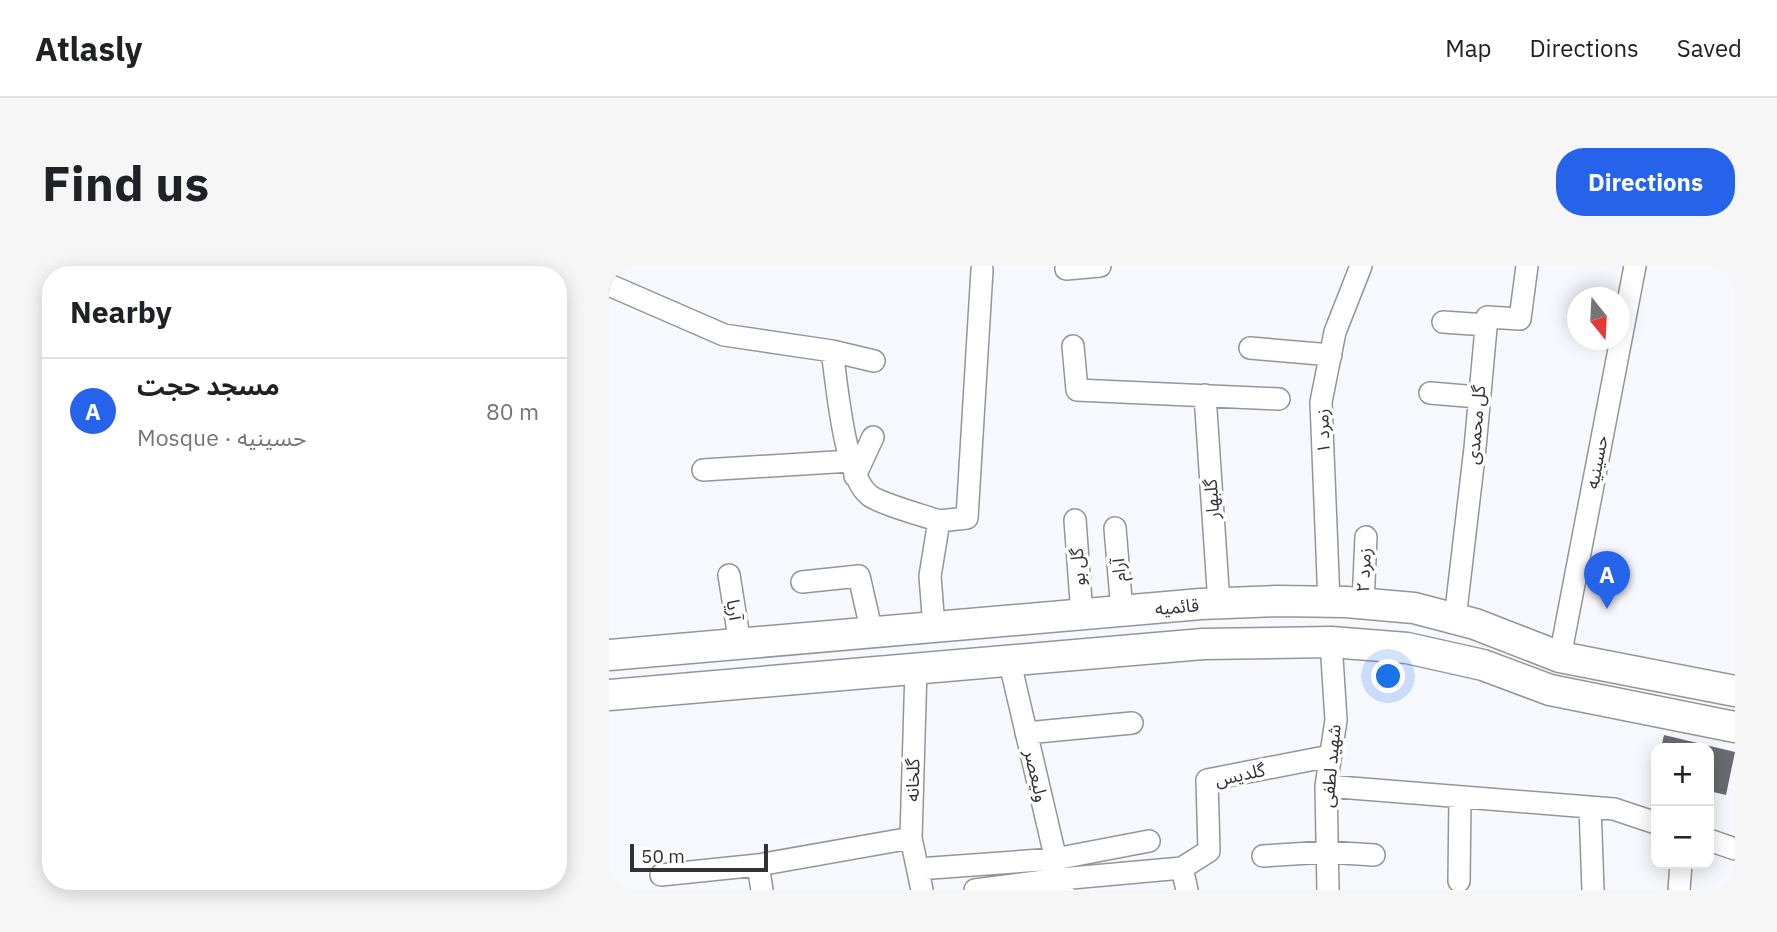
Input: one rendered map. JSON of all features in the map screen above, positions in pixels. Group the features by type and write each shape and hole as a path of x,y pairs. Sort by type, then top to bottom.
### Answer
{"main road":[{"name":"قائمیه","path":"622,654 1122,611 1219,604 1329,602 1414,608 1475,624 1560,657 1735,691"},
{"path":"624,694 1010,663 1203,644 1331,642 1407,648 1483,665 1550,690 1735,727"},
{"path":"705,647 695,656 691,668 697,680 708,687"},
{"path":"622,654 646,661 649,668 648,682 624,694"}],"street":[{"path":"1066,269 1100,266"},
{"name":"زمرد ۱","path":"1329,602 1321,402 1335,332 1361,266"},
{"path":"1443,322 1486,325 1487,317 1520,319 1527,266"},
{"name":"حسینیه","path":"1630,287 1634,266"},
{"path":"832,351 842,423 853,469 869,496 939,522 967,517 982,270"},
{"path":"609,285 724,335 832,351 874,361"},
{"name":"گل محمدی","path":"1455,619 1486,325"},
{"path":"1073,346 1077,390 1279,399"},
{"path":"1250,348 1331,355"},
{"name":"حسینیه","path":"1560,657 1617,350"},
{"path":"1430,393 1478,397"},
{"name":"گلبهار","path":"1205,395 1219,604"},
{"path":"853,469 873,437"},
{"path":"703,470 853,469"},
{"name":"گل بو","path":"1075,520 1082,615"},
{"path":"935,627 930,576 939,522"},
{"name":"آرام","path":"1115,528 1122,611"},
{"name":"زمرد ۲","path":"1363,604 1366,537"},
{"name":"آریا","path":"729,575 740,644"},
{"path":"802,582 859,576 872,633"},
{"name":"شهید لطفی","path":"1328,890 1326,786 1336,720 1331,642"},
{"name":"ولیعصر","path":"1010,663 1059,876"},
{"name":"گلخانه","path":"916,669 911,838 920,879"},
{"path":"1026,733 1132,723"},
{"name":"گلدیس","path":"1182,868 1209,850 1207,780 1330,757"},
{"path":"1326,786 1614,809 1651,821"},
{"path":"1459,797 1459,881"},
{"path":"1590,807 1593,890"},
{"path":"661,875 758,865 911,838"},
{"path":"975,890 1059,876 1149,841"},
{"path":"1714,842 1735,849"},
{"path":"1263,856 1326,852 1374,855"},
{"path":"758,865 762,890"},
{"path":"920,879 1059,876 1182,868 1187,890"},
{"path":"1679,890 1681,869"}],"building":[{"path":"1664,735 1697,743 1662,743"},
{"path":"1714,747 1735,752 1726,795 1714,792"}],"place":[{"name":"مسجد حجت","path":"1607,609"}]}
